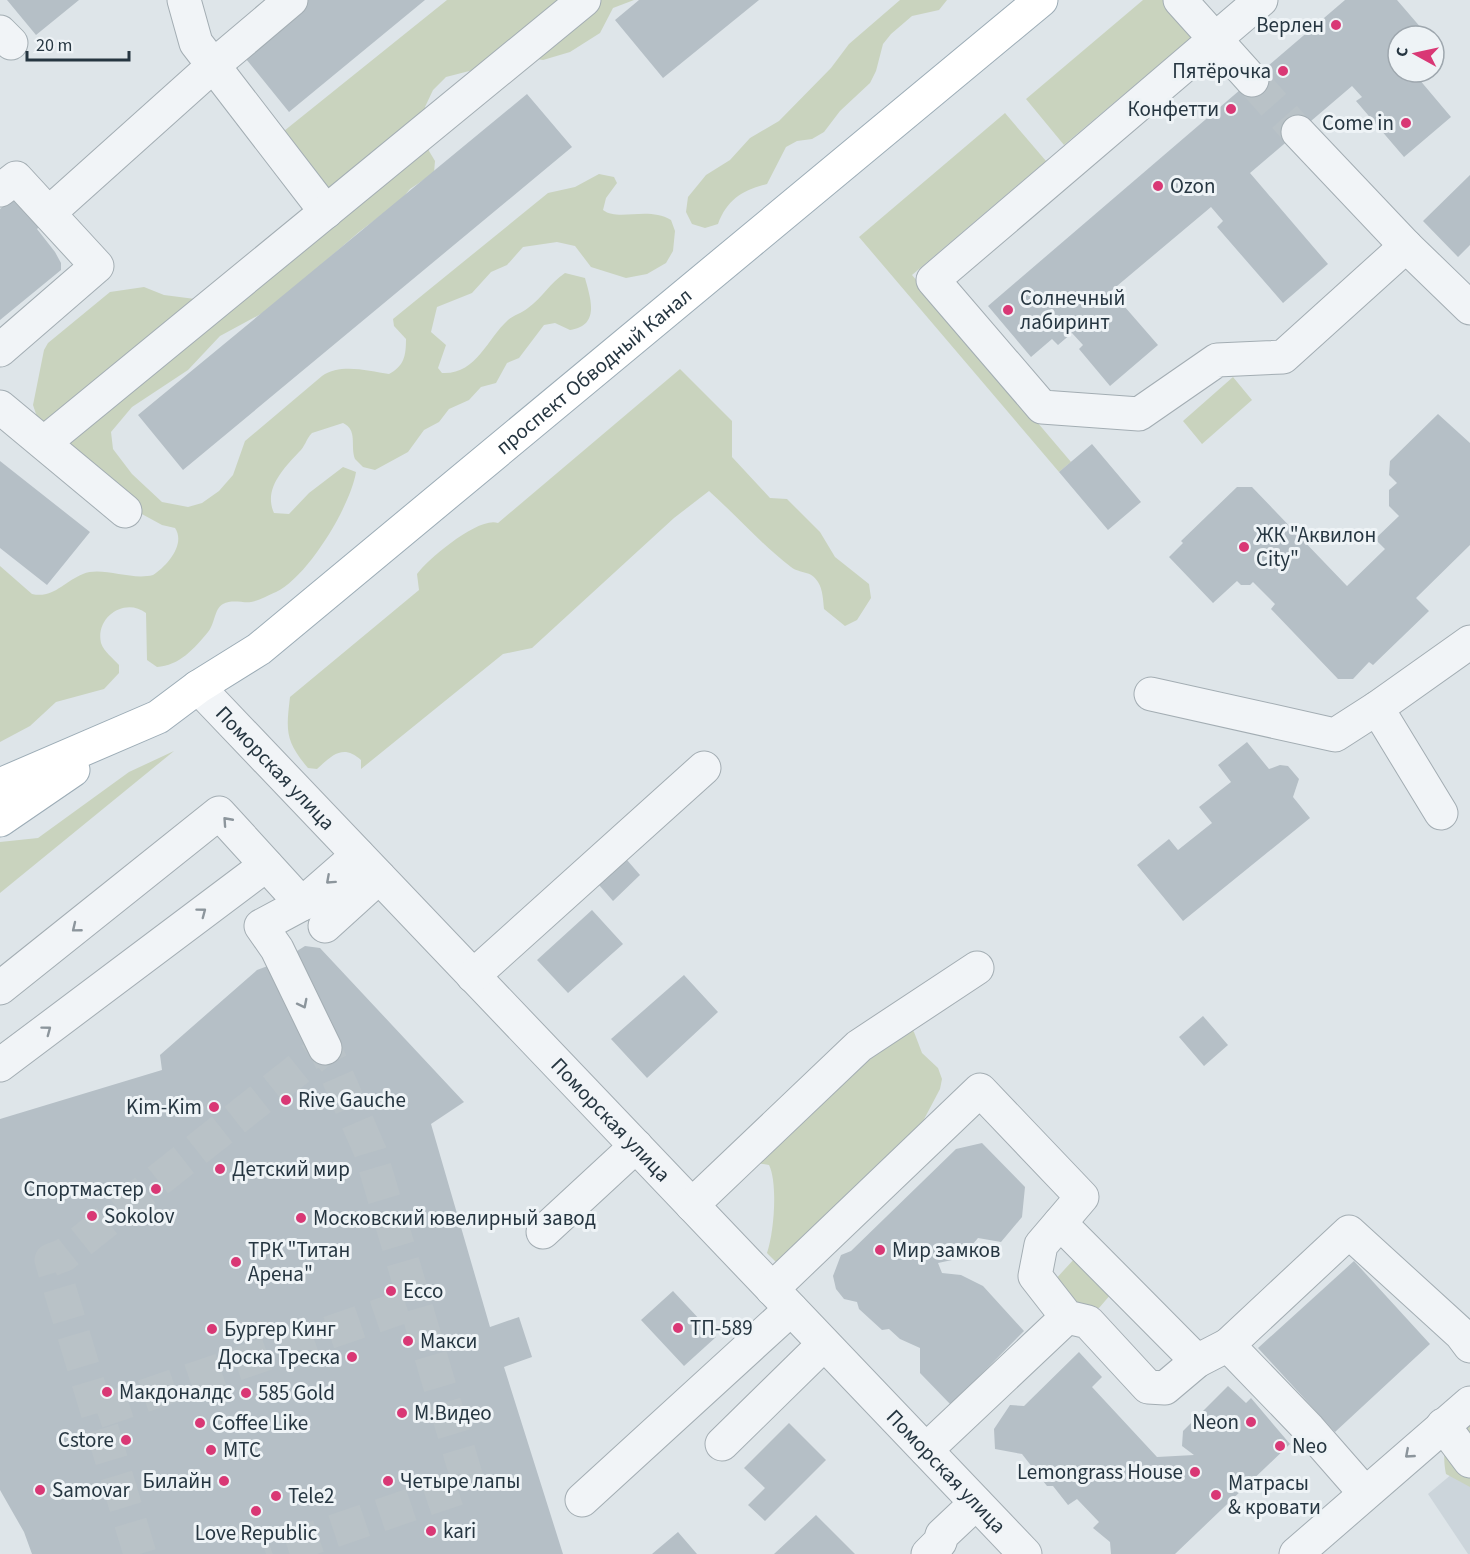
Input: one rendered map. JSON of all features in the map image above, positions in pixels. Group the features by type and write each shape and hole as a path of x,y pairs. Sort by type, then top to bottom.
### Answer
{"main road":[{"name":"проспект Обводный Канал","path":"0,785 158,717 198,687 259,648 1041,0"},
{"name":"проспект Обводный Канал","path":"0,820 137,727"}],"street":[{"path":"184,0 196,43 326,212"},
{"path":"50,212 214,65 291,0"},
{"path":"44,443 584,0"},
{"path":"1180,0 1252,80"},
{"path":"1261,0 933,280 1042,407 1139,414 1217,360 1282,357 1406,246"},
{"path":"1298,132 1406,246 1470,308"},
{"path":"0,190 16,178 50,212 97,266 0,350"},
{"path":"0,407 125,511"},
{"path":"1151,694 1335,735 1470,642"},
{"name":"Поморская улица","path":"198,687 1025,1554"},
{"path":"1377,708 1441,813"},
{"path":"473,976 704,768"},
{"path":"0,988 219,813 314,915"},
{"path":"0,1065 266,865"},
{"path":"326,1048 277,950 261,926 314,915 368,866"},
{"path":"692,1205 859,1046 977,968"},
{"path":"582,1500 781,1299 980,1090 1082,1197 1041,1245 1035,1275 1067,1317 1088,1322 1148,1387 1165,1388 1197,1361 1228,1346 1348,1232 1461,1334 1470,1346"},
{"path":"543,1232 636,1146"},
{"path":"1060,1223 1197,1361"},
{"path":"926,1450 1067,1317"},
{"path":"722,1444 824,1344"},
{"path":"1228,1346 1309,1429 1365,1492"},
{"path":"1296,1554 1470,1403"},
{"path":"1443,1425 1470,1461"},
{"path":"928,1554 940,1542 942,1535 976,1503"}],"shaded area":[{"path":"1470,1459 1470,1554 1468,1554 1428,1494"}],"green space":[{"path":"447,0 634,0 613,8 600,33 570,52 543,60 524,57 446,77 433,90 425,107 429,151 435,161 434,173 410,189 400,201 359,232 270,309 220,336 188,370 132,407 111,432 113,449 132,474 162,502 188,507 202,503 219,491 233,475 245,441 322,376 329,372 346,369 389,374 398,368 405,355 406,339 394,326 393,319 548,193 575,187 599,174 614,177 617,183 606,198 603,210 617,215 652,214 671,220 675,231 673,251 666,263 647,274 626,278 591,267 575,246 557,242 523,247 507,265 491,272 472,293 437,307 431,332 446,345 438,368 442,373 454,372 472,362 508,320 526,310 565,273 585,278 591,302 590,317 586,323 570,330 555,323 544,325 519,358 507,363 496,383 481,387 469,400 449,409 439,422 424,430 408,452 375,470 363,467 355,459 352,434 348,426 343,423 312,433 273,487 271,504 274,513 289,514 309,493 343,467 356,472 346,503 337,521 301,572 276,592 260,599 251,602 233,601 220,606 210,629 198,644 179,660 165,666 157,667 147,660 146,613 130,607 121,608 107,617 100,633 102,646 119,665 119,673 104,689 56,702 30,726 0,742 0,566 32,594 39,595 53,592 77,577 91,572 135,576 153,575 169,560 177,548 178,541 175,528 162,525 140,513 41,429 33,405 44,350 48,343 110,292 144,287 164,295 195,299 316,234 284,131"},
{"path":"900,0 947,0 939,10 912,16 891,34 883,44 876,71 870,83 840,111 824,132 812,139 797,141 786,147 767,184 750,189 736,197 726,208 718,224 705,228 692,224 686,212 688,197 706,175 730,160 750,138 779,121 831,68 849,44"},
{"path":"1143,0 1163,0 1193,36 1064,145 1026,99"},
{"path":"1005,113 1046,161 912,275 1071,462 1059,472 859,237"},
{"path":"680,369 732,421 732,457 770,498 787,499 820,532 835,557 869,584 871,598 857,620 845,626 824,609 821,588 815,578 794,569 780,558 709,491 674,518 532,648 503,654 361,769 361,760 348,752 337,753 317,769 308,768 291,743 288,727 290,697 419,590 417,574 442,549 479,526 498,523"},
{"path":"1233,377 1252,400 1202,444 1183,421"},
{"path":"174,751 0,893 0,842 38,838 129,772"},
{"path":"907,1024 914,1032 922,1053 938,1068 942,1079 940,1089 921,1125 780,1266 767,1253 772,1233 774,1208 772,1173 769,1165 757,1163 870,1054"},
{"path":"1076,1257 1111,1294 1099,1308 1079,1310 1053,1282"},
{"path":"1470,1416 1470,1487 1446,1474 1444,1455 1452,1435"}],"building":[{"path":"7,0 79,0 36,35"},
{"path":"308,0 425,0 289,112 242,54"},
{"path":"639,0 759,0 663,78 615,20"},
{"path":"1345,0 1397,0 1418,24 1386,24 1386,84 1423,84 1451,117 1404,157 1356,101 1362,97 1352,86 1250,173 1328,264 1283,303 1217,227 1223,221 1211,207 1111,291 1158,345 1110,386 1079,349 1083,345 1072,333 1058,345 1052,339 1031,357 988,306"},
{"path":"527,94 572,147 183,470 138,415"},
{"path":"1470,175 1470,245 1458,257 1423,221"},
{"path":"16,195 43,223 37,229 55,252 61,263 61,270 0,320 0,209"},
{"name":"ЖК \"Аквилон City\"","path":"1438,414 1470,443 1470,545 1416,598 1429,611 1373,665 1369,662 1353,679 1338,679 1271,609 1275,604 1253,582 1250,585 1241,585 1237,581 1213,603 1169,557 1183,543 1181,541 1237,487 1252,487 1347,586 1385,549 1375,539 1399,516 1389,506 1389,490 1397,483 1389,475 1390,461"},
{"path":"1092,444 1141,502 1108,530 1059,472"},
{"path":"0,461 90,532 47,585 0,548"},
{"path":"1247,742 1269,769 1280,765 1288,766 1299,779 1293,797 1310,818 1183,921 1137,865 1169,839 1178,850 1212,823 1199,807 1231,782 1218,765"},
{"path":"627,860 640,875 613,901 599,885"},
{"path":"592,910 623,944 568,993 537,960"},
{"name":"ТРК \"Титан Арена\"","path":"305,946 320,948 464,1102 431,1124 490,1327 519,1317 532,1357 504,1367 563,1554 32,1554 24,1532 0,1490 0,1119 162,1070 160,1055 257,970 281,961"},
{"path":"684,975 718,1012 647,1078 611,1039"},
{"path":"1203,1016 1228,1045 1204,1066 1179,1037"},
{"path":"982,1143 1025,1187 1022,1217 1001,1242 978,1238 966,1252 952,1260 938,1263 942,1273 961,1275 983,1286 1024,1331 951,1405 920,1373 920,1348 900,1339 889,1329 882,1330 859,1309 857,1302 844,1299 836,1289 833,1276 841,1255 851,1251 956,1149"},
{"path":"1354,1261 1430,1344 1335,1432 1258,1348"},
{"name":"ТП-589","path":"673,1291 716,1337 684,1366 641,1320"},
{"path":"1079,1352 1102,1377 1092,1387 1157,1457 1194,1455 1182,1446 1183,1431 1228,1386 1246,1403 1251,1398 1290,1444 1175,1554 1111,1554 1110,1542 1093,1528 1099,1522 1077,1499 1068,1505 1053,1486 1047,1486 1022,1454 995,1449 994,1429 1010,1405 1024,1406"},
{"path":"789,1423 826,1460 765,1521 748,1505 765,1488 744,1468"},
{"path":"816,1515 855,1554 774,1554"},
{"path":"678,1532 697,1554 652,1554"}],"tunnel":[{"path":"1252,80 1298,132"},
{"path":"140,1554 51,1260 64,1255 325,1048 370,1151 469,1485 266,1554"},
{"path":"97,1412 415,1303"}],"place":[{"name":"Верлен","path":"1336,25"},
{"name":"Пятёрочка","path":"1283,71"},
{"name":"Конфетти","path":"1231,109"},
{"name":"Come in","path":"1406,123"},
{"name":"Ozon","path":"1158,186"},
{"name":"Солнечный лабиринт","path":"1008,310"},
{"name":"ЖК \"Аквилон City\"","path":"1244,547"},
{"name":"Rive Gauche","path":"286,1100"},
{"name":"Kim-Kim","path":"214,1107"},
{"name":"Детский мир","path":"220,1169"},
{"name":"Спортмастер","path":"156,1189"},
{"name":"Sokolov","path":"92,1216"},
{"name":"Московский ювелирный завод","path":"301,1218"},
{"name":"Мир замков","path":"880,1250"},
{"name":"ТРК \"Титан Арена\"","path":"236,1262"},
{"name":"Ecco","path":"391,1291"},
{"name":"ТП-589","path":"678,1328"},
{"name":"Бургер Кинг","path":"212,1329"},
{"name":"Макси","path":"408,1341"},
{"name":"Доска Треска","path":"352,1357"},
{"name":"Макдоналдс","path":"107,1392"},
{"name":"585 Gold","path":"246,1393"},
{"name":"М.Видео","path":"402,1413"},
{"name":"Neon","path":"1251,1422"},
{"name":"Coffee Like","path":"200,1423"},
{"name":"Cstore","path":"126,1440"},
{"name":"Neo","path":"1280,1446"},
{"name":"МТС","path":"211,1450"},
{"name":"Lemongrass House","path":"1195,1472"},
{"name":"Билайн","path":"224,1481"},
{"name":"Четыре лапы","path":"388,1481"},
{"name":"Samovar","path":"40,1490"},
{"name":"Матрасы & кровати","path":"1216,1495"},
{"name":"Tele2","path":"276,1496"},
{"name":"Love Republic","path":"256,1511"},
{"name":"kari","path":"431,1531"}]}
